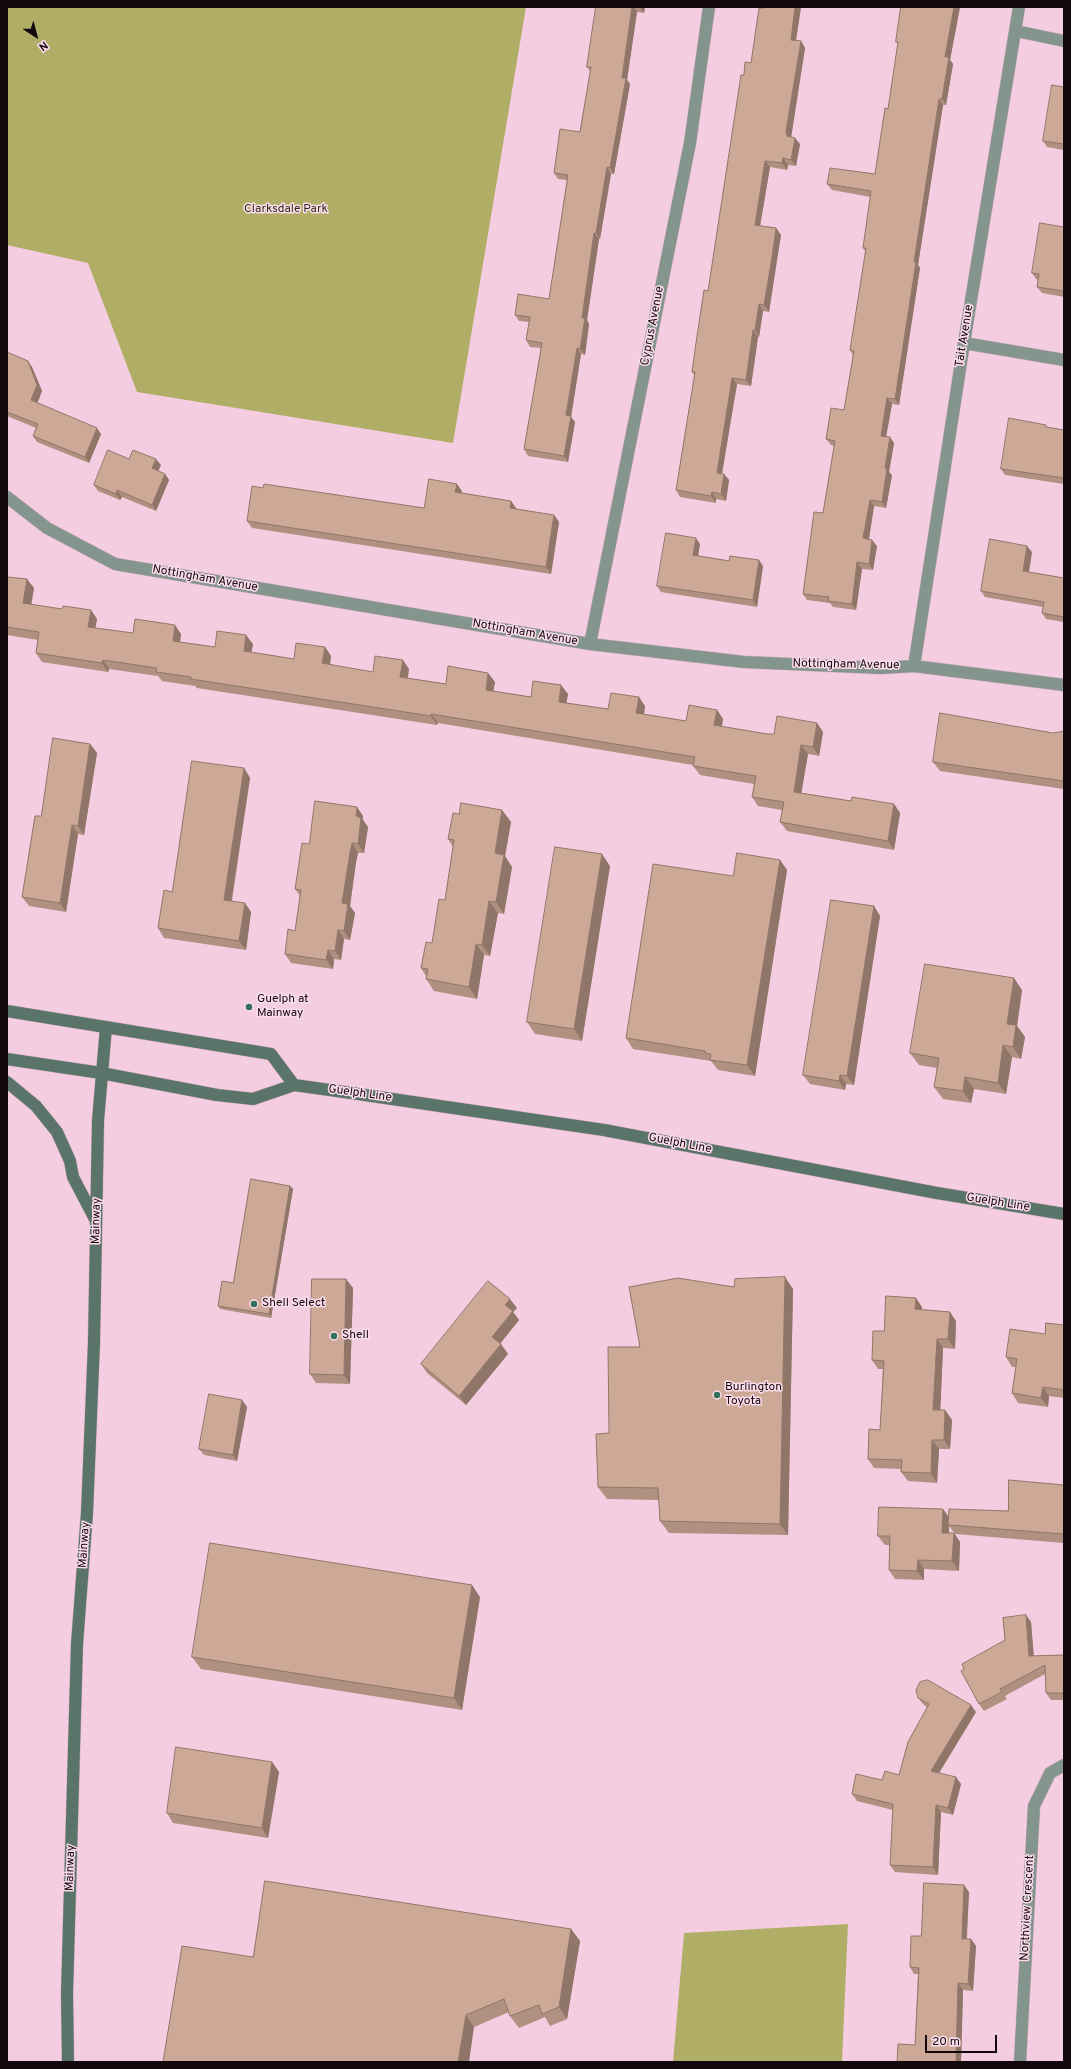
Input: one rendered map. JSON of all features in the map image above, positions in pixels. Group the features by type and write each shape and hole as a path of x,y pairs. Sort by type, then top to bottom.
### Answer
{"main road":[{"path":"7,1011 271,1054 294,1085"},
{"name":"Mainway","path":"68,2062 67,1993 76,1672 87,1513 97,1224 97,1136 106,1027"},
{"name":"Guelph Line","path":"7,1059 101,1073 217,1096 253,1099 294,1085 604,1130 930,1192 1064,1214"},
{"path":"7,1082 36,1106 57,1132 70,1161 73,1177 97,1224"}],"street":[{"name":"Cyprus Avenue","path":"590,644 690,143 709,7"},
{"name":"Tait Avenue","path":"914,666 964,343 1019,7"},
{"path":"1016,32 1064,41"},
{"path":"964,343 1064,360"},
{"name":"Nottingham Avenue","path":"7,497 47,528 115,564 590,644 744,662 881,668 914,666 1064,685"},
{"name":"Northview Crescent","path":"1020,2062 1034,1806 1050,1773 1064,1765"}],"green space":[{"name":"Clarksdale Park","path":"7,7 526,7 453,443 137,392 88,263 7,245"},
{"path":"848,1924 842,2062 673,2062 684,1933"}],"building":[{"path":"596,7 632,7 622,78 626,78 610,168 607,167 596,233 594,233 582,318 585,318 580,349 577,348 566,415 571,416 564,456 524,449 542,343 526,340 530,317 515,315 518,294 549,299 568,175 554,173 560,129 580,132 591,67 587,67"},
{"path":"795,7 791,40 801,41 786,131 787,136 795,138 791,160 783,158 782,163 765,161 755,225 776,228 772,258 764,305 759,304 755,330 753,330 746,380 732,378 717,473 724,474 721,494 712,492 711,496 676,490 695,372 692,372 704,290 708,291 741,75 744,75 745,62 751,63 759,8"},
{"path":"901,7 954,7 945,57 949,57 942,99 939,99 895,399 887,398 881,436 890,437 882,502 870,500 863,538 872,540 869,564 857,562 852,604 828,601 829,597 803,594 814,512 823,513 835,441 826,439 831,408 844,410 854,351 850,350 866,248 863,248 871,191 827,184 830,168 875,174 885,108 888,109 898,42 896,42"},
{"path":"1052,85 1064,87 1064,144 1043,141"},
{"path":"1040,223 1064,227 1064,291 1037,287 1039,274 1032,273"},
{"path":"7,352 28,361 37,385 31,400 97,428 85,457 33,436 38,424 7,412"},
{"path":"1009,418 1064,430 1064,478 1001,469"},
{"path":"108,450 129,459 133,450 156,459 152,468 165,474 152,505 117,490 116,494 94,485"},
{"path":"429,479 457,484 455,492 511,501 510,508 554,515 546,567 247,521 252,486 263,488 264,484 424,508"},
{"path":"666,533 696,538 693,555 729,561 730,556 759,560 753,600 657,586"},
{"path":"990,539 1027,546 1023,571 1064,578 1064,617 1042,613 1044,602 981,591"},
{"path":"7,577 27,579 23,603 62,609 63,606 91,610 88,627 133,633 135,619 175,625 173,641 215,647 217,631 246,635 244,651 294,659 296,643 325,647 322,663 373,672 375,656 403,660 400,677 446,684 448,666 488,673 486,690 531,697 533,681 561,685 559,702 608,709 611,693 639,697 636,713 686,721 689,705 717,710 714,725 767,734 774,734 777,716 817,723 813,747 801,745 794,792 851,801 852,797 894,804 888,841 780,822 784,802 752,797 756,776 693,766 695,757 431,714 431,716 191,679 191,677 156,672 157,668 103,660 102,663 36,653 39,632 7,627"},
{"path":"940,713 1053,733 1064,731 1064,781 933,762"},
{"path":"53,738 90,744 78,826 72,825 60,903 22,897 35,816 41,816"},
{"path":"192,761 244,768 224,900 245,903 239,941 158,928 164,890 172,892"},
{"path":"315,801 357,807 356,816 361,818 358,844 352,843 342,903 348,904 344,931 338,930 335,951 328,950 326,960 285,954 288,929 295,931 301,890 295,889 302,843 309,844"},
{"path":"461,803 502,810 495,853 504,855 496,902 489,901 482,945 476,944 469,987 426,979 428,969 421,968 426,942 432,943 439,899 445,900 454,840 448,839 453,813 459,814"},
{"path":"555,847 602,854 574,1029 527,1022"},
{"path":"737,853 780,860 747,1065 710,1060 711,1054 705,1053 705,1051 626,1038 653,864 733,876"},
{"path":"831,900 874,906 847,1076 840,1075 839,1081 803,1075"},
{"path":"925,964 1014,978 1007,1024 1016,1025 1013,1047 1003,1045 998,1083 965,1077 963,1091 934,1087 939,1058 910,1053"},
{"path":"251,1179 290,1186 269,1314 218,1306 222,1281 233,1283"},
{"path":"785,1277 780,1524 660,1521 658,1488 598,1487 596,1434 609,1433 608,1347 640,1347 629,1287 678,1278 734,1287 735,1279"},
{"name":"Shell","path":"312,1279 346,1279 344,1375 310,1374"},
{"path":"488,1281 510,1299 505,1305 513,1311 492,1337 501,1344 459,1396 421,1364"},
{"path":"886,1296 916,1298 915,1309 950,1312 948,1339 937,1339 933,1410 945,1410 944,1440 932,1440 931,1473 901,1472 902,1460 868,1459 869,1429 880,1430 884,1361 872,1360 873,1331 884,1331"},
{"path":"1046,1323 1064,1325 1064,1390 1043,1387 1041,1398 1012,1393 1017,1359 1006,1357 1010,1329 1045,1334"},
{"path":"209,1394 242,1400 233,1455 199,1449"},
{"path":"1009,1480 1064,1485 1064,1534 948,1525 949,1509 1008,1511"},
{"path":"879,1507 943,1509 942,1533 954,1533 952,1561 918,1560 917,1571 889,1570 890,1536 878,1536"},
{"path":"210,1543 472,1585 454,1698 192,1657"},
{"path":"1026,1615 1029,1656 1064,1655 1064,1693 1046,1693 1045,1665 1000,1689 1002,1692 979,1704 961,1671 964,1669 962,1664 1005,1640 1003,1618"},
{"path":"928,1680 971,1705 931,1771 956,1777 948,1808 936,1805 933,1867 890,1865 893,1804 852,1794 856,1774 882,1780 885,1771 899,1775 908,1742 929,1704 918,1698 916,1690 920,1682"},
{"path":"176,1747 272,1762 262,1828 167,1813"},
{"path":"265,1881 571,1929 559,2007 542,2014 539,2005 510,2016 504,1999 466,2015 458,2062 163,2062 182,1946 253,1957"},
{"path":"924,1883 964,1885 962,1939 971,1939 968,1984 958,1983 956,2062 897,2062 898,2044 915,2045 919,1968 910,1967 911,1936 921,1936"}],"place":[{"name":"Guelph at Mainway","path":"249,1007"},
{"name":"Shell Select","path":"254,1304"},
{"name":"Shell","path":"334,1336"},
{"name":"Burlington Toyota","path":"717,1395"}]}
